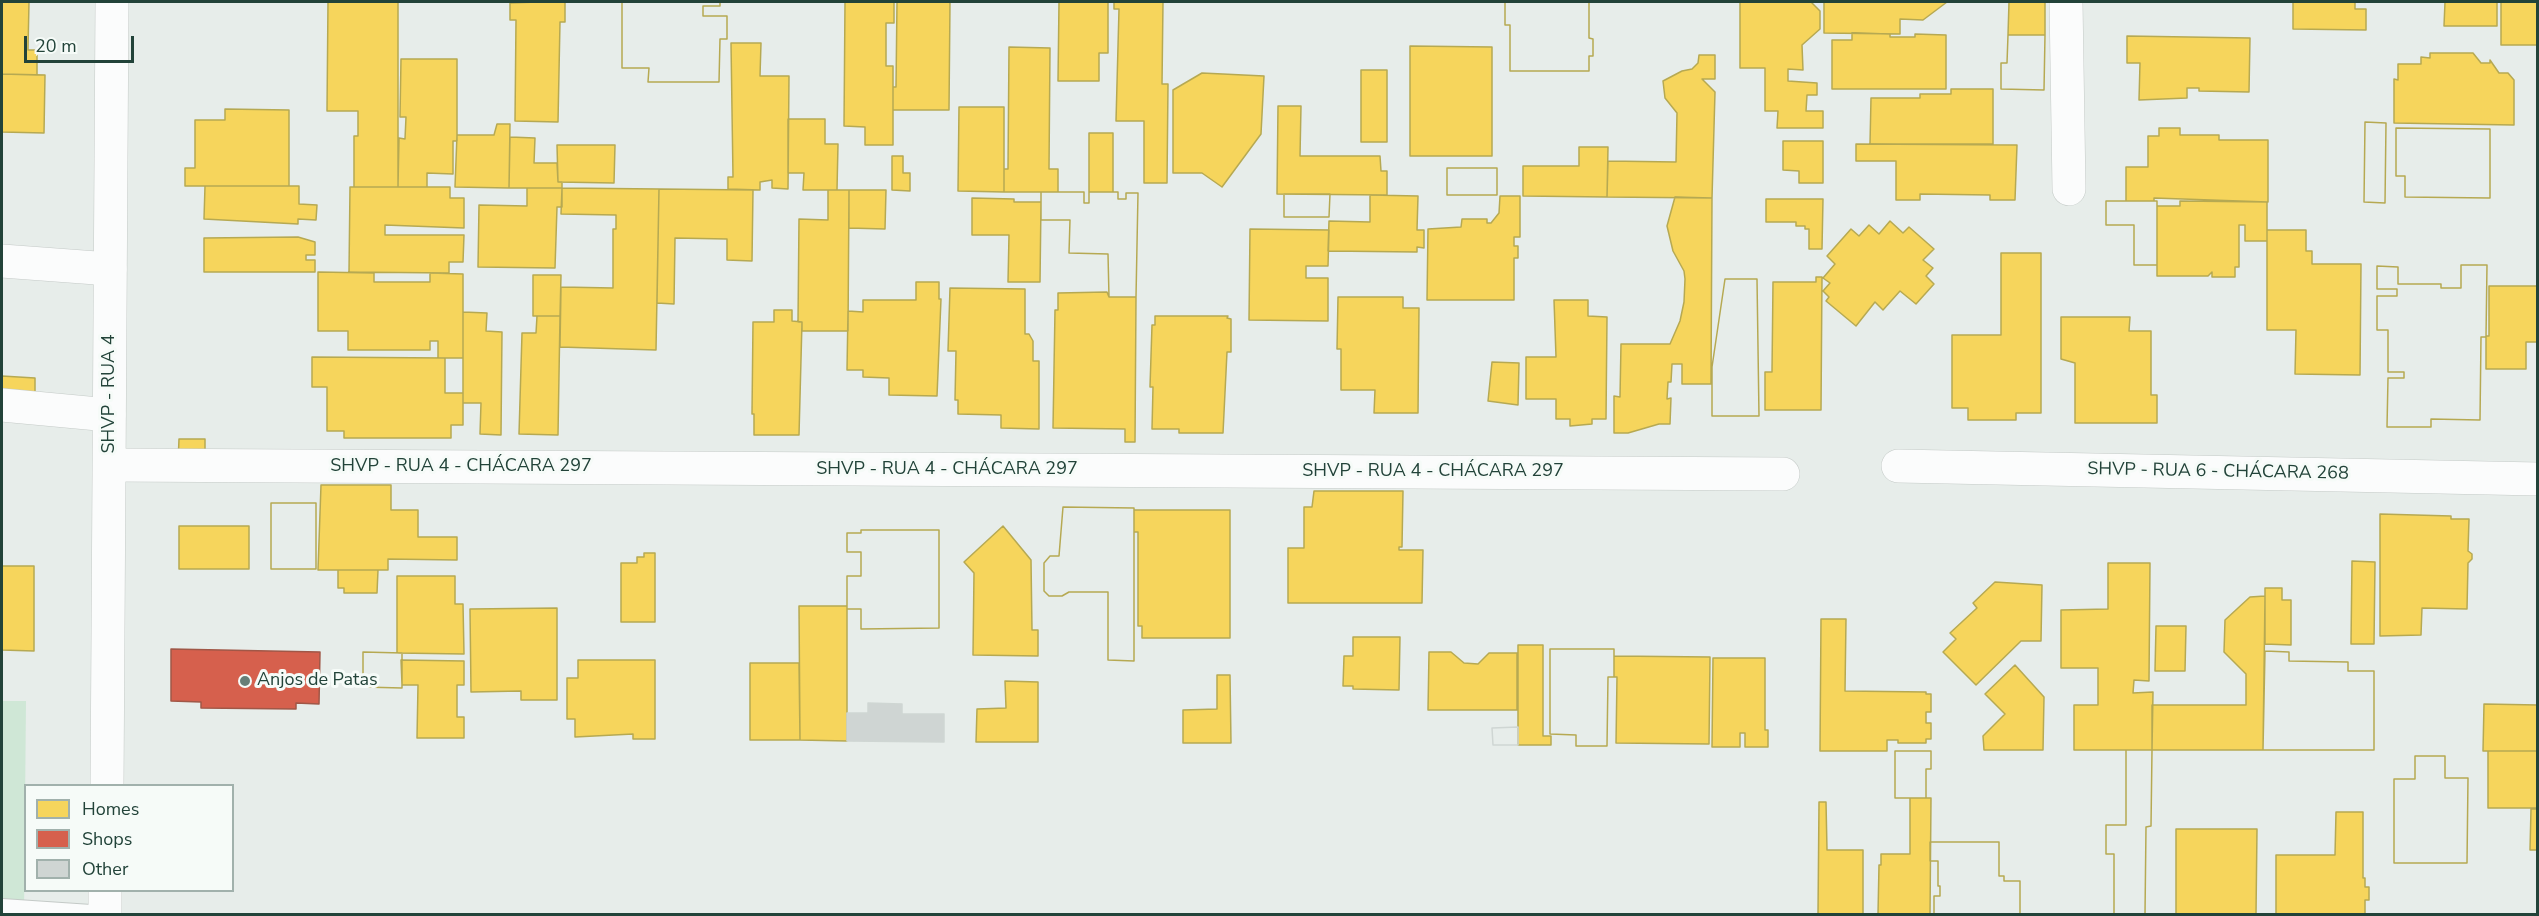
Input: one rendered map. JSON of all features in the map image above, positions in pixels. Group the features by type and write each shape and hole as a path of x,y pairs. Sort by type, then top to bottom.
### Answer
{"street":[{"name":"SHVP - RUA 4","path":"106,784 112,2"},
{"path":"2066,2 2069,189"},
{"path":"2,261 110,269"},
{"path":"2,405 109,415"},
{"name":"SHVP - RUA 4 - CHÁCARA 297","path":"110,465 1783,474"},
{"name":"SHVP - RUA 6 - CHÁCARA 268","path":"1898,466 2538,479"},
{"path":"105,892 105,915"}],"lane":[{"path":"2,908 91,915"}],"green space":[{"path":"2,701 26,701 24,914 2,914"}],"building: Homes":[{"path":"2,2 29,2 28,50 37,50 37,75 2,74"},
{"path":"328,2 398,2 398,187 354,187 354,136 358,136 358,111 327,111"},
{"path":"565,2 565,22 560,22 558,122 515,121 516,20 510,20 510,3"},
{"path":"622,2 720,2 720,6 703,6 703,16 727,16 727,39 720,39 719,82 648,82 649,68 622,68"},
{"path":"622,2 720,2 720,6 703,6 703,16 727,16 727,39 720,39 719,82 648,82 649,68 622,68"},
{"path":"845,2 894,2 894,23 886,23 886,66 893,66 893,145 865,145 865,127 844,126"},
{"path":"897,2 950,2 949,110 893,110 893,87 896,87"},
{"path":"1059,2 1108,2 1108,53 1099,53 1099,81 1058,81"},
{"path":"1114,2 1163,2 1162,84 1168,84 1167,183 1144,183 1144,121 1116,121 1119,9 1114,9"},
{"path":"1505,2 1589,2 1589,38 1593,39 1593,56 1589,56 1589,71 1510,71 1510,25 1505,25"},
{"path":"1505,2 1589,2 1589,38 1593,39 1593,56 1589,56 1589,71 1510,71 1510,25 1505,25"},
{"path":"1740,2 1811,2 1820,11 1820,29 1802,45 1803,70 1788,69 1788,81 1817,83 1817,95 1807,95 1806,111 1823,111 1823,128 1777,128 1778,111 1765,111 1765,68 1740,68"},
{"path":"1824,2 1947,2 1923,20 1900,19 1900,34 1824,33"},
{"path":"2009,2 2045,2 2045,35 2008,35"},
{"path":"2293,2 2355,2 2355,9 2366,9 2366,30 2293,29"},
{"path":"2445,2 2497,2 2497,26 2444,26"},
{"path":"2501,2 2538,2 2538,45 2501,45"},
{"path":"1852,33 1890,34 1890,37 1915,37 1915,34 1946,35 1946,89 1832,89 1832,40 1852,40"},
{"path":"2008,35 2045,35 2044,90 2001,89 2001,63 2007,63"},
{"path":"2008,35 2045,35 2044,90 2001,89 2001,63 2007,63"},
{"path":"2127,36 2250,38 2249,92 2199,91 2199,88 2187,88 2187,98 2139,100 2140,63 2127,63"},
{"path":"731,43 761,43 760,76 789,76 788,189 772,188 772,180 760,182 760,190 728,189 728,177 733,177"},
{"path":"1410,46 1492,47 1492,156 1410,156"},
{"path":"1009,47 1050,48 1049,169 1058,169 1058,192 1004,192 1004,169 1008,169"},
{"path":"2430,53 2473,53 2481,63 2490,63 2490,60 2499,73 2508,73 2514,80 2514,125 2394,123 2394,79 2398,80 2398,64 2421,64 2421,57 2430,58"},
{"path":"1699,55 1715,55 1715,79 1702,79 1715,92 1712,198 1607,197 1608,161 1676,162 1677,113 1665,98 1663,81 1682,71 1692,69 1698,63"},
{"path":"401,59 457,59 457,141 453,141 453,174 427,173 427,187 398,187 399,138 405,139 406,117 400,117"},
{"path":"1361,70 1387,70 1387,142 1361,142"},
{"path":"1202,73 1264,76 1261,134 1222,187 1202,173 1173,173 1173,90"},
{"path":"2,74 45,75 44,133 2,132"},
{"path":"1951,89 1993,89 1993,144 1870,144 1871,98 1920,98 1920,94 1951,94"},
{"path":"1278,106 1301,106 1300,156 1380,156 1381,171 1387,171 1387,195 1277,194"},
{"path":"959,107 1004,107 1004,192 958,191"},
{"path":"225,109 289,110 289,186 185,186 185,168 195,168 195,120 225,120"},
{"path":"788,119 825,119 825,144 838,144 837,190 803,190 804,173 788,173"},
{"path":"2365,122 2386,123 2385,203 2364,202"},
{"path":"2365,122 2386,123 2385,203 2364,202"},
{"path":"497,124 510,124 509,188 455,187 457,135 494,135"},
{"path":"2159,128 2180,128 2180,135 2219,135 2219,140 2268,140 2268,202 2154,198 2154,201 2126,201 2126,167 2148,167 2148,136 2159,136"},
{"path":"2396,128 2490,129 2490,198 2405,197 2405,176 2396,176"},
{"path":"2396,128 2490,129 2490,198 2405,197 2405,176 2396,176"},
{"path":"1089,133 1113,133 1113,192 1089,192"},
{"path":"510,137 535,138 534,163 557,163 558,182 562,182 562,188 509,188"},
{"path":"1783,141 1823,141 1823,183 1799,183 1799,171 1783,170"},
{"path":"1856,144 2017,145 2015,200 1990,200 1990,195 1920,194 1920,200 1896,200 1896,161 1856,161"},
{"path":"557,145 615,145 614,183 558,182"},
{"path":"1579,147 1608,147 1607,197 1523,196 1523,166 1579,166"},
{"path":"892,156 903,156 903,173 910,173 910,191 892,190"},
{"path":"1447,168 1497,168 1497,195 1447,195"},
{"path":"1447,168 1497,168 1497,195 1447,195"},
{"path":"205,186 299,186 299,204 317,205 316,220 298,219 298,224 204,219"},
{"path":"350,187 450,187 450,198 464,198 464,228 385,225 385,235 464,235 463,262 449,262 449,273 349,272"},
{"path":"527,188 562,188 562,207 557,207 555,268 478,267 479,205 527,206"},
{"path":"562,188 659,189 656,350 560,347 561,287 613,288 613,229 616,229 616,215 561,214"},
{"path":"659,189 753,190 752,261 727,260 727,239 675,238 674,304 657,303"},
{"path":"828,190 849,190 848,331 802,331 802,322 798,322 799,219 828,220"},
{"path":"849,190 886,190 885,229 849,228"},
{"path":"1041,192 1084,192 1084,203 1089,203 1089,192 1118,192 1118,199 1126,199 1126,193 1138,193 1136,297 1109,297 1108,254 1069,253 1070,220 1041,220"},
{"path":"1041,192 1084,192 1084,203 1089,203 1089,192 1118,192 1118,199 1126,199 1126,193 1138,193 1136,297 1109,297 1108,254 1069,253 1070,220 1041,220"},
{"path":"1284,194 1330,194 1329,217 1284,217"},
{"path":"1284,194 1330,194 1329,217 1284,217"},
{"path":"1370,195 1418,196 1417,230 1424,230 1424,248 1417,247 1417,252 1328,251 1329,221 1370,222"},
{"path":"1500,196 1520,196 1520,237 1514,237 1514,246 1518,246 1518,258 1514,258 1514,300 1427,300 1428,229 1461,227 1462,219 1487,219 1487,223 1491,223 1499,213"},
{"path":"1675,197 1712,198 1711,384 1682,384 1682,364 1672,364 1667,399 1671,398 1670,424 1659,424 1628,433 1614,433 1614,396 1620,397 1621,344 1670,344 1680,321 1684,302 1684,271 1673,251 1667,226"},
{"path":"972,198 1041,202 1040,282 1008,282 1009,235 972,235"},
{"path":"1766,199 1823,199 1822,249 1809,249 1809,229 1805,229 1805,226 1796,226 1796,222 1766,222"},
{"path":"2106,201 2157,201 2157,265 2134,265 2134,225 2106,225"},
{"path":"2106,201 2157,201 2157,265 2134,265 2134,225 2106,225"},
{"path":"2180,201 2267,202 2267,241 2245,241 2245,225 2239,225 2239,267 2235,267 2235,277 2212,277 2212,272 2208,276 2157,276 2157,206 2180,206"},
{"path":"1890,221 1903,233 1909,227 1934,249 1923,260 1933,268 1926,276 1934,284 1916,304 1900,291 1883,310 1875,302 1856,326 1826,301 1829,297 1823,291 1830,283 1823,278 1835,264 1827,256 1851,229 1859,236 1869,225 1879,234"},
{"path":"1250,229 1329,230 1328,266 1306,266 1306,278 1328,278 1328,321 1249,320"},
{"path":"2267,230 2306,230 2306,251 2312,251 2312,264 2361,264 2360,375 2295,374 2296,330 2267,330"},
{"path":"298,237 315,242 315,255 306,255 306,260 315,260 315,272 204,272 204,238"},
{"path":"2001,253 2041,253 2041,413 2016,413 2016,420 1968,420 1968,408 1952,408 1952,335 2001,335"},
{"path":"2461,265 2487,265 2486,337 2481,337 2480,420 2431,419 2431,427 2387,427 2388,378 2404,378 2404,372 2388,372 2388,330 2377,330 2377,296 2397,296 2397,289 2377,289 2377,266 2398,267 2398,284 2441,284 2441,288 2461,288"},
{"path":"2461,265 2487,265 2486,337 2481,337 2480,420 2431,419 2431,427 2387,427 2388,378 2404,378 2404,372 2388,372 2388,330 2377,330 2377,296 2397,296 2397,289 2377,289 2377,266 2398,267 2398,284 2441,284 2441,288 2461,288"},
{"path":"318,272 374,273 374,282 430,282 430,273 463,274 463,358 438,358 438,341 430,341 430,350 348,350 348,331 318,331"},
{"path":"533,275 561,275 560,316 533,316"},
{"path":"1816,277 1822,277 1821,410 1765,410 1765,372 1772,372 1773,282 1816,282"},
{"path":"1725,279 1757,279 1759,416 1712,416 1712,367"},
{"path":"1725,279 1757,279 1759,416 1712,416 1712,367"},
{"path":"916,282 939,282 939,299 941,299 937,396 889,395 889,378 863,377 863,370 847,370 848,311 863,312 863,300 916,300"},
{"path":"2489,286 2538,286 2538,342 2526,342 2526,369 2486,369 2486,336 2489,336"},
{"path":"950,288 1025,289 1025,334 1029,334 1033,341 1033,361 1039,361 1039,429 1001,428 1001,415 958,414 958,400 955,400 956,351 948,351"},
{"path":"1107,292 1109,297 1136,297 1135,442 1125,442 1125,429 1053,428 1055,310 1058,310 1058,293"},
{"path":"1338,297 1403,297 1403,308 1419,308 1418,413 1374,413 1375,390 1341,390 1341,349 1337,349"},
{"path":"1554,300 1588,300 1588,316 1607,317 1606,419 1592,419 1592,424 1570,426 1570,419 1556,419 1556,399 1526,399 1526,357 1556,357"},
{"path":"774,310 792,310 792,321 802,322 799,435 754,435 754,414 752,414 753,322 774,322"},
{"path":"463,312 487,313 486,331 502,332 501,435 480,434 481,403 463,403"},
{"path":"537,316 560,316 558,435 519,434 522,333 536,333"},
{"path":"1155,316 1228,316 1227,318 1231,319 1231,352 1227,352 1223,433 1179,433 1179,429 1152,429 1153,387 1150,387 1152,325 1155,325"},
{"path":"2061,317 2130,317 2129,331 2151,331 2151,395 2157,395 2157,423 2075,423 2075,363 2061,359"},
{"path":"312,357 445,358 445,393 463,393 463,425 451,425 451,438 344,438 344,431 327,431 327,387 312,387"},
{"path":"1492,362 1519,363 1518,405 1488,401"},
{"path":"2,376 35,378 35,399 2,397"},
{"path":"179,439 205,439 205,464 178,463"},
{"path":"321,485 391,485 391,510 418,510 418,537 457,537 457,560 388,559 388,570 318,570"},
{"path":"1314,491 1403,491 1402,547 1399,547 1399,550 1423,550 1422,603 1288,603 1288,548 1304,548 1304,507 1312,507"},
{"path":"271,503 316,503 316,569 271,569"},
{"path":"271,503 316,503 316,569 271,569"},
{"path":"1063,507 1134,508 1134,661 1108,660 1108,592 1069,592 1062,596 1049,596 1044,591 1044,563 1050,556 1059,556"},
{"path":"1063,507 1134,508 1134,661 1108,660 1108,592 1069,592 1062,596 1049,596 1044,591 1044,563 1050,556 1059,556"},
{"path":"1134,510 1230,510 1230,638 1142,638 1142,626 1138,626 1138,532 1134,532"},
{"path":"2380,514 2451,516 2451,519 2469,519 2468,551 2472,554 2472,559 2468,563 2467,609 2422,608 2421,635 2380,636"},
{"path":"179,526 249,526 249,569 179,569"},
{"path":"1003,526 1031,560 1032,630 1038,630 1038,656 973,655 974,573 964,562"},
{"path":"861,530 939,530 939,628 861,629 861,609 847,609 847,576 861,576 861,552 847,552 847,533 861,533"},
{"path":"861,530 939,530 939,628 861,629 861,609 847,609 847,576 861,576 861,552 847,552 847,533 861,533"},
{"path":"644,553 655,553 655,622 621,622 621,563 637,563 637,557 644,557"},
{"path":"2352,561 2375,562 2374,644 2351,644"},
{"path":"2108,563 2150,563 2149,681 2134,680 2133,693 2153,692 2152,750 2074,750 2074,705 2098,705 2098,668 2061,668 2061,610 2108,609"},
{"path":"2,566 34,566 34,651 2,650"},
{"path":"338,570 378,570 377,593 344,593 344,588 338,588"},
{"path":"397,576 455,576 455,604 463,604 464,654 397,653"},
{"path":"1995,582 2042,585 2041,641 2021,641 1976,685 1943,652 1956,639 1950,633 1977,608 1973,603"},
{"path":"2265,588 2282,588 2282,600 2291,600 2291,645 2265,644"},
{"path":"2265,596 2263,750 2152,750 2152,705 2246,705 2246,674 2224,652 2225,620 2250,597"},
{"path":"799,606 847,606 847,741 800,740"},
{"path":"557,608 557,700 521,700 521,691 471,692 470,609"},
{"path":"1821,619 1846,619 1845,691 1926,692 1926,694 1931,694 1931,712 1926,712 1926,723 1931,723 1931,739 1926,739 1926,743 1898,743 1898,740 1887,740 1887,751 1820,751"},
{"path":"2156,626 2186,626 2185,671 2155,671"},
{"path":"1353,637 1400,637 1399,690 1353,689 1353,686 1343,686 1344,656 1353,656"},
{"path":"1518,645 1543,645 1543,736 1551,736 1551,745 1518,745"},
{"path":"1550,649 1614,649 1614,677 1608,677 1607,746 1576,746 1576,735 1550,734"},
{"path":"1550,649 1614,649 1614,677 1608,677 1607,746 1576,746 1576,735 1550,734"},
{"path":"2265,651 2289,652 2289,661 2348,662 2348,671 2374,671 2374,750 2263,750"},
{"path":"2265,651 2289,652 2289,661 2348,662 2348,671 2374,671 2374,750 2263,750"},
{"path":"363,652 402,653 402,688 363,687"},
{"path":"363,652 402,653 402,688 363,687"},
{"path":"1429,652 1451,652 1464,663 1478,664 1489,653 1517,653 1517,710 1428,710"},
{"path":"1614,656 1710,657 1709,744 1616,743 1617,677 1614,677"},
{"path":"1713,658 1765,658 1765,730 1768,730 1768,747 1745,747 1745,733 1740,733 1740,747 1712,747"},
{"path":"401,660 464,661 464,685 457,685 457,717 464,717 464,738 417,738 418,685 402,685"},
{"path":"578,660 655,660 655,739 633,739 633,734 575,737 575,719 567,719 567,678 578,678"},
{"path":"750,663 799,663 800,740 750,740"},
{"path":"2015,665 2044,697 2043,750 1984,750 1983,736 2005,714 1985,694"},
{"path":"1217,675 1230,675 1231,743 1183,743 1183,710 1217,709"},
{"path":"1005,681 1038,682 1038,742 976,742 977,709 1006,708"},
{"path":"2484,704 2538,705 2538,751 2483,751"},
{"path":"2126,750 2152,750 2151,826 2146,827 2145,914 2114,914 2114,854 2106,854 2106,825 2126,825"},
{"path":"2126,750 2152,750 2151,826 2146,827 2145,914 2114,914 2114,854 2106,854 2106,825 2126,825"},
{"path":"1895,751 1931,751 1931,769 1926,769 1926,798 1895,798"},
{"path":"1895,751 1931,751 1931,769 1926,769 1926,798 1895,798"},
{"path":"2488,751 2538,751 2538,808 2488,808"},
{"path":"2415,756 2445,756 2445,778 2468,778 2467,863 2394,863 2394,779 2415,779"},
{"path":"2415,756 2445,756 2445,778 2468,778 2467,863 2394,863 2394,779 2415,779"},
{"path":"1910,798 1931,798 1930,914 1878,914 1881,854 1910,854"},
{"path":"1819,802 1826,802 1827,850 1863,850 1863,914 1818,914"},
{"path":"2531,809 2538,809 2538,850 2530,850"},
{"path":"2336,812 2363,812 2363,878 2365,878 2365,887 2369,887 2369,900 2365,900 2365,914 2276,914 2276,855 2335,855"},
{"path":"2176,829 2257,829 2256,914 2176,914"},
{"path":"1930,842 1999,842 1999,876 2004,876 2004,881 2020,881 2020,914 1934,914 1934,896 1940,896 1940,886 1938,886 1938,861 1930,861"},
{"path":"1930,842 1999,842 1999,876 2004,876 2004,881 2020,881 2020,914 1934,914 1934,896 1940,896 1940,886 1938,886 1938,861 1930,861"}],"building: Shops":[{"name":"Anjos de Patas","path":"171,649 320,652 319,704 296,703 296,709 201,708 201,702 171,701"}],"building: Other":[{"path":"868,703 902,704 902,714 944,714 944,742 847,741 847,713 868,713"},
{"path":"1518,727 1518,745 1493,745 1492,728"},
{"path":"1518,727 1518,745 1493,745 1492,728"}],"place":[{"name":"Anjos de Patas","path":"245,681"}]}
